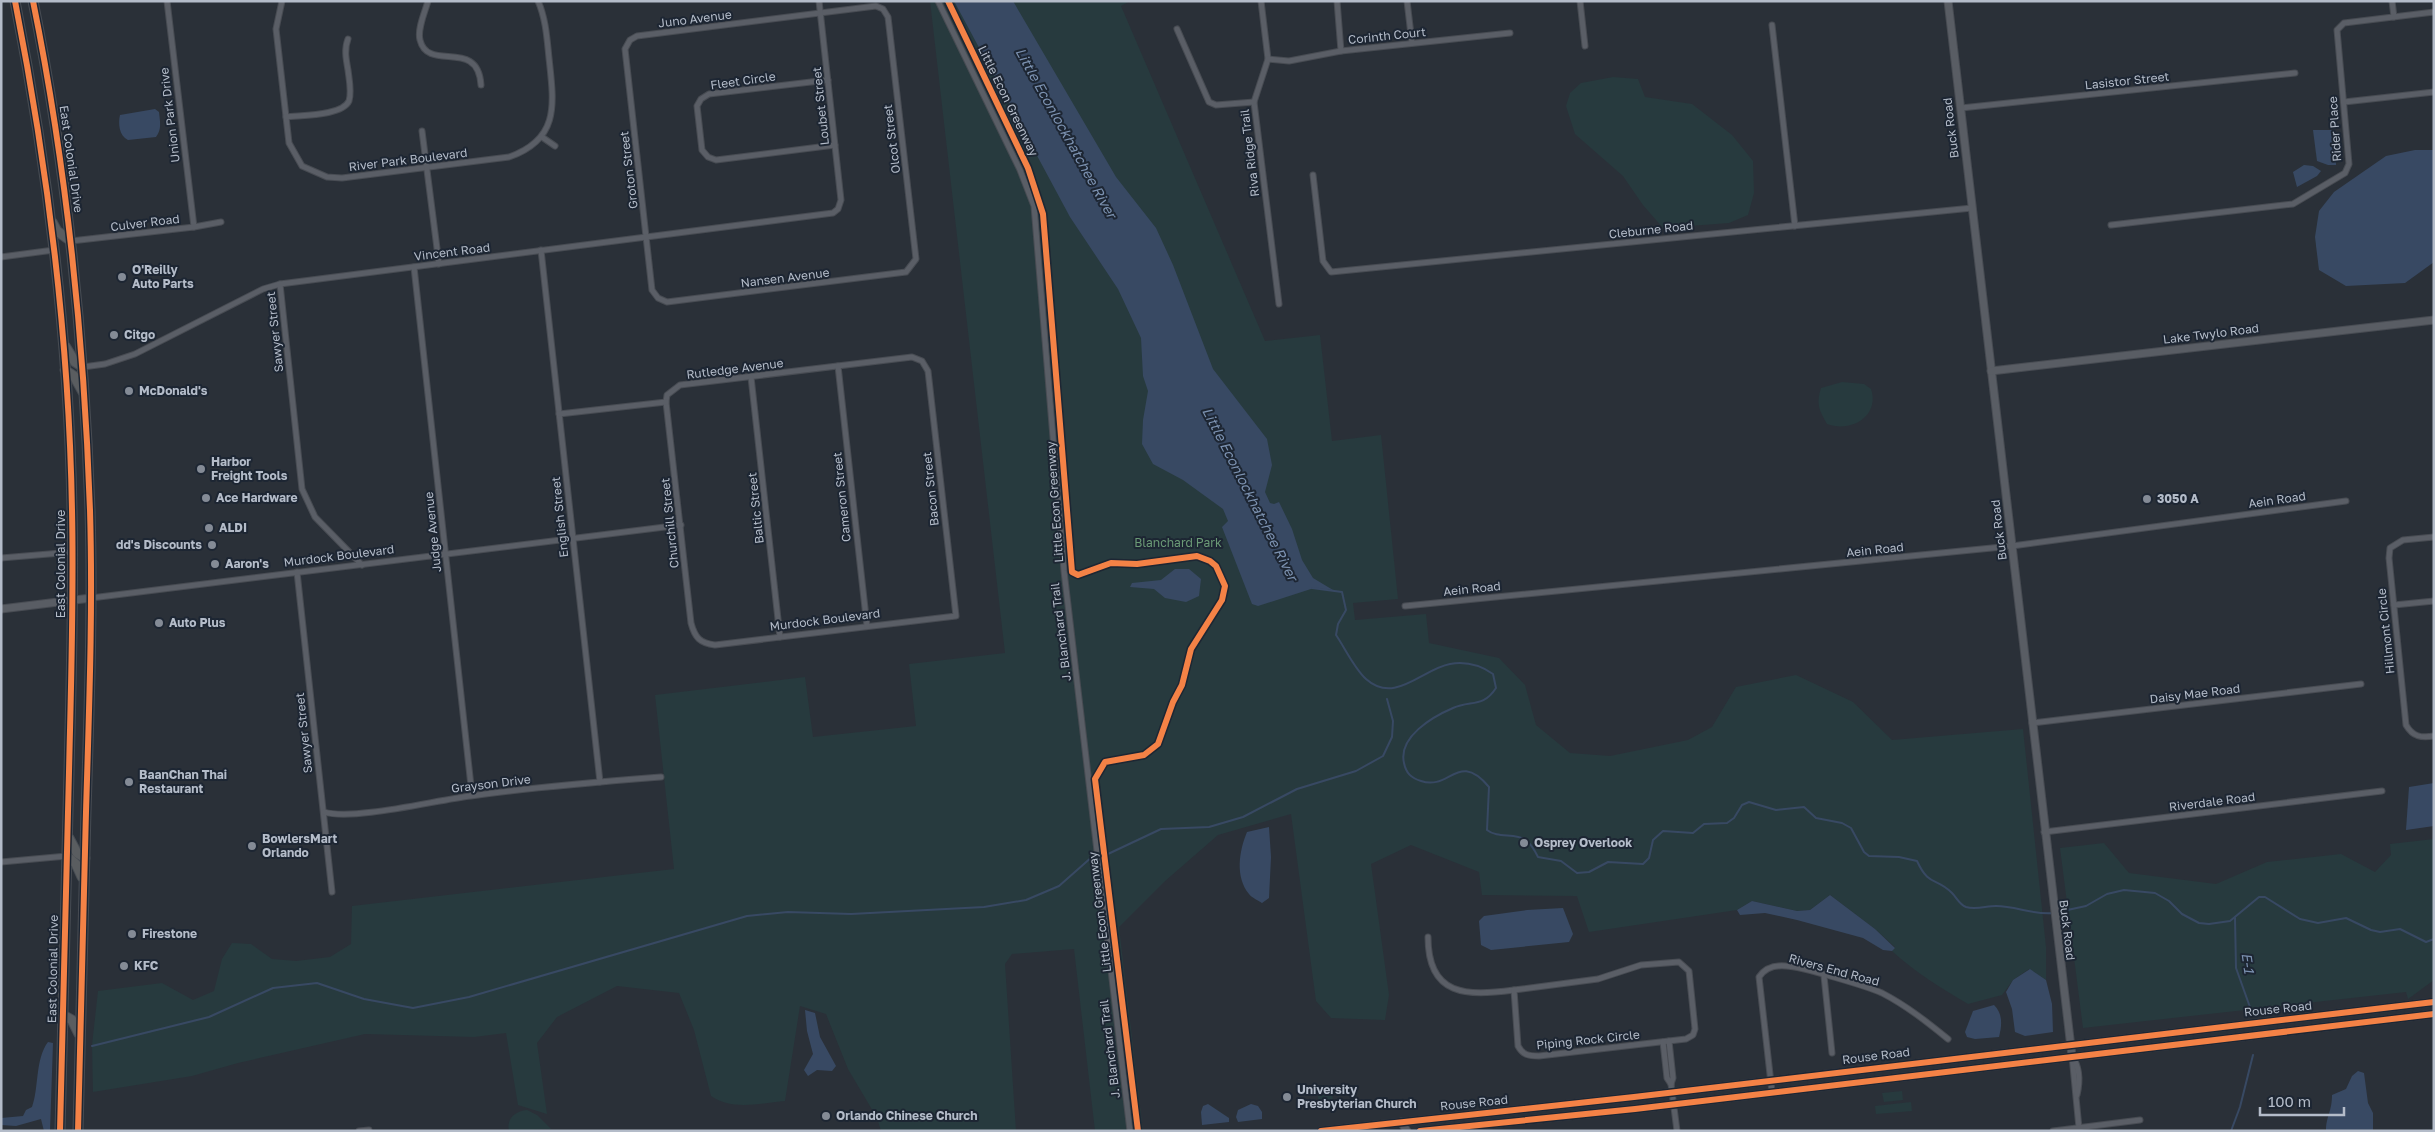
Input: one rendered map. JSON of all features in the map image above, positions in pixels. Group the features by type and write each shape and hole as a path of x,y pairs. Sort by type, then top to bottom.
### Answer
{"highway":[{"name":"East Colonial Drive","path":"15,1 35,111 54,250 65,370 73,552 60,1131"},
{"path":"25,1 34,6"},
{"name":"East Colonial Drive","path":"34,6 57,136 71,241 83,367 90,504 91,598 78,1131"},
{"path":"50,217 57,232 71,241"},
{"path":"62,339 70,356 83,367"},
{"path":"65,370 74,376 85,397"},
{"path":"67,833 77,853 85,858"},
{"path":"66,856 76,864 82,873 84,884"},
{"path":"63,1015 72,1020 78,1030 80,1042"}],"street":[{"name":"Union Park Drive","path":"167,1 194,227"},
{"name":"River Park Boulevard","path":"282,1 276,29 289,143 302,166 327,177 342,178 509,157 523,152 542,137 551,118 554,101 546,26 538,1"},
{"path":"428,1 420,31 420,40 425,49 433,54 467,60 476,64 480,71 482,85"},
{"name":"Loubet Street","path":"819,1 841,200 838,209"},
{"name":"J. Blanchard Trail","path":"938,1 1020,170 1034,206 1065,580 1130,1131"},
{"name":"Riva Ridge Trail","path":"1261,1 1268,59 1254,102 1278,304"},
{"path":"1337,1 1341,51"},
{"path":"1407,1 1412,43"},
{"path":"1580,1 1585,46"},
{"name":"Buck Road","path":"1948,1 2056,933 2077,1085 2079,1128"},
{"path":"2392,1 2394,17"},
{"name":"Juno Avenue","path":"630,40 636,36 876,6 883,9"},
{"name":"Olcot Street","path":"883,9 888,16 916,259 912,266"},
{"name":"Rider Place","path":"2111,224 2293,204 2344,173 2349,164 2337,30 2344,22 2434,12"},
{"path":"1772,25 1796,226"},
{"path":"1177,29 1209,102 1216,105 1254,102"},
{"name":"Corinth Court","path":"1268,59 1289,61 1341,51 1510,33"},
{"path":"286,117 333,112 342,109 348,102 350,93 345,47 348,39"},
{"name":"Groton Street","path":"630,40 625,49 652,290 658,298"},
{"name":"Lasistor Street","path":"1960,108 2295,73"},
{"name":"Fleet Circle","path":"828,80 709,94 701,99 697,106 702,150 708,157 716,160 835,145"},
{"path":"2344,102 2434,92"},
{"path":"422,131 439,264"},
{"path":"542,137 555,146"},
{"name":"Cleburne Road","path":"1313,175 1323,262 1331,272 1972,208"},
{"name":"Vincent Road","path":"83,367 105,364 138,352 263,289 280,284 832,213 838,209"},
{"name":"Culver Road","path":"71,241 194,227 221,222"},
{"path":"1,257 54,250"},
{"name":"English Street","path":"541,250 600,782"},
{"name":"Nansen Avenue","path":"658,298 667,302 906,272 912,266"},
{"name":"Judge Avenue","path":"414,267 472,795"},
{"name":"Sawyer Street","path":"280,284 302,489 316,517 362,565"},
{"name":"Lake Twylo Road","path":"1991,371 2434,320"},
{"name":"Rutledge Avenue","path":"666,402 667,395 680,385 912,357 922,361"},
{"name":"Bacon Street","path":"922,361 928,371 956,616"},
{"name":"Cameron Street","path":"838,366 867,626"},
{"name":"Baltic Street","path":"751,377 780,637"},
{"path":"559,414 666,402"},
{"name":"Churchill Street","path":"666,402 691,623 699,640"},
{"name":"Aein Road","path":"1405,606 2012,546 2346,501"},
{"name":"Murdock Boulevard","path":"1,609 680,525"},
{"name":"Hillmont Circle","path":"2434,537 2403,540 2390,548 2389,558 2406,725 2410,732 2418,737 2434,736"},
{"path":"1,558 73,552"},
{"name":"Sawyer Street","path":"297,572 332,892"},
{"path":"2394,606 2434,601"},
{"name":"Murdock Boulevard","path":"699,640 706,644 715,645 956,616"},
{"name":"Daisy Mae Road","path":"2032,723 2361,684"},
{"name":"Grayson Drive","path":"324,812 336,815 356,814 472,795 661,777"},
{"name":"Riverdale Road","path":"2044,832 2382,792"},
{"path":"1,862 66,856"},
{"path":"1428,937 1431,966 1448,986 1464,993 1481,994 1514,990"},
{"name":"Piping Rock Circle","path":"1679,962 1689,971 1695,1029 1693,1036 1686,1039 1666,1041 1528,1056 1522,1053 1518,1046 1514,990 1598,979 1641,965 1679,962"},
{"name":"Rivers End Road","path":"1772,1092 1760,977 1763,971 1780,966 1788,966 1880,992 1915,1012 1948,1039"},
{"path":"1824,976 1832,1053"},
{"name":"Rouse Road","path":"1321,1131 1672,1092 2434,1002"},
{"name":"Rouse Road","path":"1420,1131 1673,1104 2434,1014"},
{"path":"1666,1041 1667,1078 1671,1084 1677,1131"},
{"path":"2053,1131 2140,1120"},
{"path":"1401,1122 1407,1131"},
{"path":"359,1131 369,1130"}],"green space":[{"name":"Blanchard Park","path":"930,1 1130,1 1121,6 1265,341 1320,335 1332,441 1381,435 1398,599 1353,603 1355,620 1426,614 1429,643 1499,658 1525,685 1536,725 1570,753 1610,756 1688,740 1712,727 1736,687 1796,675 1853,702 1892,740 2023,729 2046,947 2046,980 2029,969 2013,980 2002,995 1968,1004 1910,966 1892,951 1895,947 1875,929 1830,895 1810,910 1797,911 1752,901 1737,910 1589,932 1577,896 1482,895 1479,872 1411,845 1371,864 1389,995 1385,1020 1331,1018 1316,1001 1291,814 1218,835 1164,882 1119,927 1143,1131 1095,1131 1074,949 1012,954 1005,964 1016,1131 881,1131 877,1118 848,1069 826,1014 800,1006 785,1101 737,1105 719,1101 711,1096 694,1030 679,993 617,986 557,1017 537,1043 547,1114 518,1105 506,1033 474,1037 365,1034 238,1063 192,1076 93,1092 92,1045 98,991 162,983 193,1000 214,991 222,959 232,943 251,944 272,959 296,961 330,957 351,944 352,906 674,869 655,695 805,677 813,737 916,726 909,664 1005,653"},
{"path":"1613,77 1638,79 1645,97 1692,104 1732,135 1753,161 1754,193 1748,215 1729,223 1663,228 1643,205 1623,176 1575,134 1566,106 1570,93 1581,83"},
{"path":"1842,382 1864,384 1871,389 1873,399 1871,407 1861,420 1854,424 1836,426 1827,424 1819,407 1821,388"},
{"path":"2434,839 2434,980 2408,999 2406,992 2083,1028 2060,848 2104,843 2129,873 2216,884 2267,862 2341,854 2375,872 2391,855 2390,844"},
{"path":"1331,1090 1333,1100 1329,1107 1324,1102 1319,1103 1317,1091"},
{"path":"1902,1091 1903,1100 1884,1102 1882,1093"},
{"path":"1911,1102 1912,1111 1876,1114 1875,1106"},
{"path":"527,1110 537,1115 551,1129 509,1131 510,1119 519,1112"}],"water":[{"path":"954,1 1013,1 1116,177 1156,228 1173,265 1213,369 1267,439 1272,465 1265,492 1270,503 1279,502 1292,529 1302,560 1313,578 1333,590 1314,588 1258,606 1252,604 1222,527 1228,521 1223,509 1183,480 1153,464 1142,444 1143,420 1148,391 1143,376 1141,338 1118,289 1070,217"},
{"path":"155,109 159,112 160,122 160,128 156,137 128,140 123,136 119,125 120,115"},
{"path":"2313,130 2335,130 2336,165 2328,165 2317,161"},
{"path":"2415,150 2434,150 2434,262 2405,283 2346,286 2319,270 2315,237 2319,211 2334,192 2386,156"},
{"path":"2304,165 2313,166 2321,171 2317,176 2297,187 2293,172"},
{"path":"1175,569 1189,569 1201,579 1199,596 1186,602 1165,598 1154,589 1130,587 1132,583 1161,580"},
{"path":"2434,783 2434,826 2406,830 2409,787"},
{"path":"1269,827 1271,857 1269,898 1262,903 1250,895 1245,887 1240,872 1240,855 1247,832"},
{"path":"1830,895 1875,929 1895,948 1892,951 1883,950 1863,938 1765,913 1740,915 1737,910 1752,901 1797,911 1810,910"},
{"path":"1563,908 1573,934 1569,942 1491,950 1481,945 1479,921 1484,916 1527,910"},
{"path":"2030,969 2046,980 2052,1004 2053,1032 2025,1036 2015,1032 2012,1009 2006,992 2013,980"},
{"path":"1994,1005 1999,1012 2001,1020 1999,1037 1975,1039 1967,1037 1965,1032 1973,1011"},
{"path":"805,1010 815,1013 820,1037 836,1066 832,1071 817,1070 808,1076 804,1070 813,1054 807,1031"},
{"path":"48,1042 53,1043 50,1131 44,1131 41,1119 16,1126 1,1125 1,1118 23,1116 26,1110 32,1107 39,1065"},
{"path":"2358,1071 2364,1073 2368,1103 2373,1113 2373,1131 2326,1131 2332,1095 2346,1089 2352,1076"},
{"path":"1208,1104 1229,1118 1229,1122 1202,1125 1201,1112 1203,1106"},
{"path":"1251,1104 1258,1106 1262,1112 1262,1119 1238,1122 1236,1117 1238,1110"}],"waterway":[{"path":"1013,122 1020,119"},
{"name":"Little Econlockhatchee River","path":"1312,588 1342,592 1346,610 1338,624 1336,635 1366,679 1377,686 1387,688 1398,687 1440,667 1456,663 1473,664 1493,674 1496,688 1486,698 1453,708 1418,729 1406,745 1404,763 1406,770 1414,778 1431,783 1462,771 1469,772 1478,777 1489,787 1487,830 1491,833 1517,836 1526,840 1538,857 1561,861 1577,873 1589,872 1608,862 1643,864 1649,858 1653,840 1663,831 1693,833 1704,824 1727,823 1734,818 1742,805 1749,802 1776,810 1804,807 1816,818 1842,823 1851,828 1864,852 1869,856 1899,857 1917,861 1925,875 1946,888 1966,907 2003,906 2038,913 2053,913"},
{"path":"1108,854 1161,829 1209,827 1243,817 1297,789 1356,771 1383,756 1392,737 1393,721 1387,699"},
{"path":"92,1046 209,1017 273,988 317,983 364,999 413,1008 469,997 747,916 788,912 851,914 984,907 1026,900 1059,886 1093,856"},
{"name":"Little Econlockhatchee River","path":"2058,912 2086,906 2107,894 2124,890 2155,893 2169,901 2182,914 2199,923 2209,924 2230,921 2259,897 2265,897 2300,919 2318,923 2346,918 2371,930 2380,932 2400,929 2426,942 2434,939"},
{"name":"E-1","path":"2235,918 2236,968 2251,1010"},
{"name":"E-1","path":"2231,1131 2240,1107 2253,1055"}],"cycle path":[{"path":"15,1 37,127 55,254 70,446 73,543 72,641 60,1131"},
{"path":"33,1 55,127 72,254 83,382 90,510 90,661 78,1131"},
{"name":"Little Econ Greenway","path":"948,1 1028,168 1043,214 1072,572 1078,575 1111,563 1137,564 1197,556 1210,561 1216,566 1225,586 1222,600 1191,649 1182,685 1173,702 1158,744 1144,755 1105,762 1095,779 1138,1131"},
{"path":"1321,1131 1634,1097 2434,1002"},
{"path":"1420,1131 1635,1109 2434,1014"}],"place":[{"name":"O'Reilly Auto Parts","path":"122,277"},
{"name":"Citgo","path":"114,335"},
{"name":"McDonald's","path":"129,391"},
{"name":"Harbor Freight Tools","path":"201,469"},
{"name":"Ace Hardware","path":"206,498"},
{"name":"3050 A","path":"2147,499"},
{"name":"ALDI","path":"209,528"},
{"name":"dd's Discounts","path":"212,545"},
{"name":"Aaron's","path":"215,564"},
{"name":"Auto Plus","path":"159,623"},
{"name":"BaanChan Thai Restaurant","path":"129,782"},
{"name":"Osprey Overlook","path":"1524,843"},
{"name":"BowlersMart Orlando","path":"252,846"},
{"name":"Firestone","path":"132,934"},
{"name":"KFC","path":"124,966"},
{"name":"University Presbyterian Church","path":"1287,1097"},
{"name":"Orlando Chinese Church","path":"826,1116"}]}
